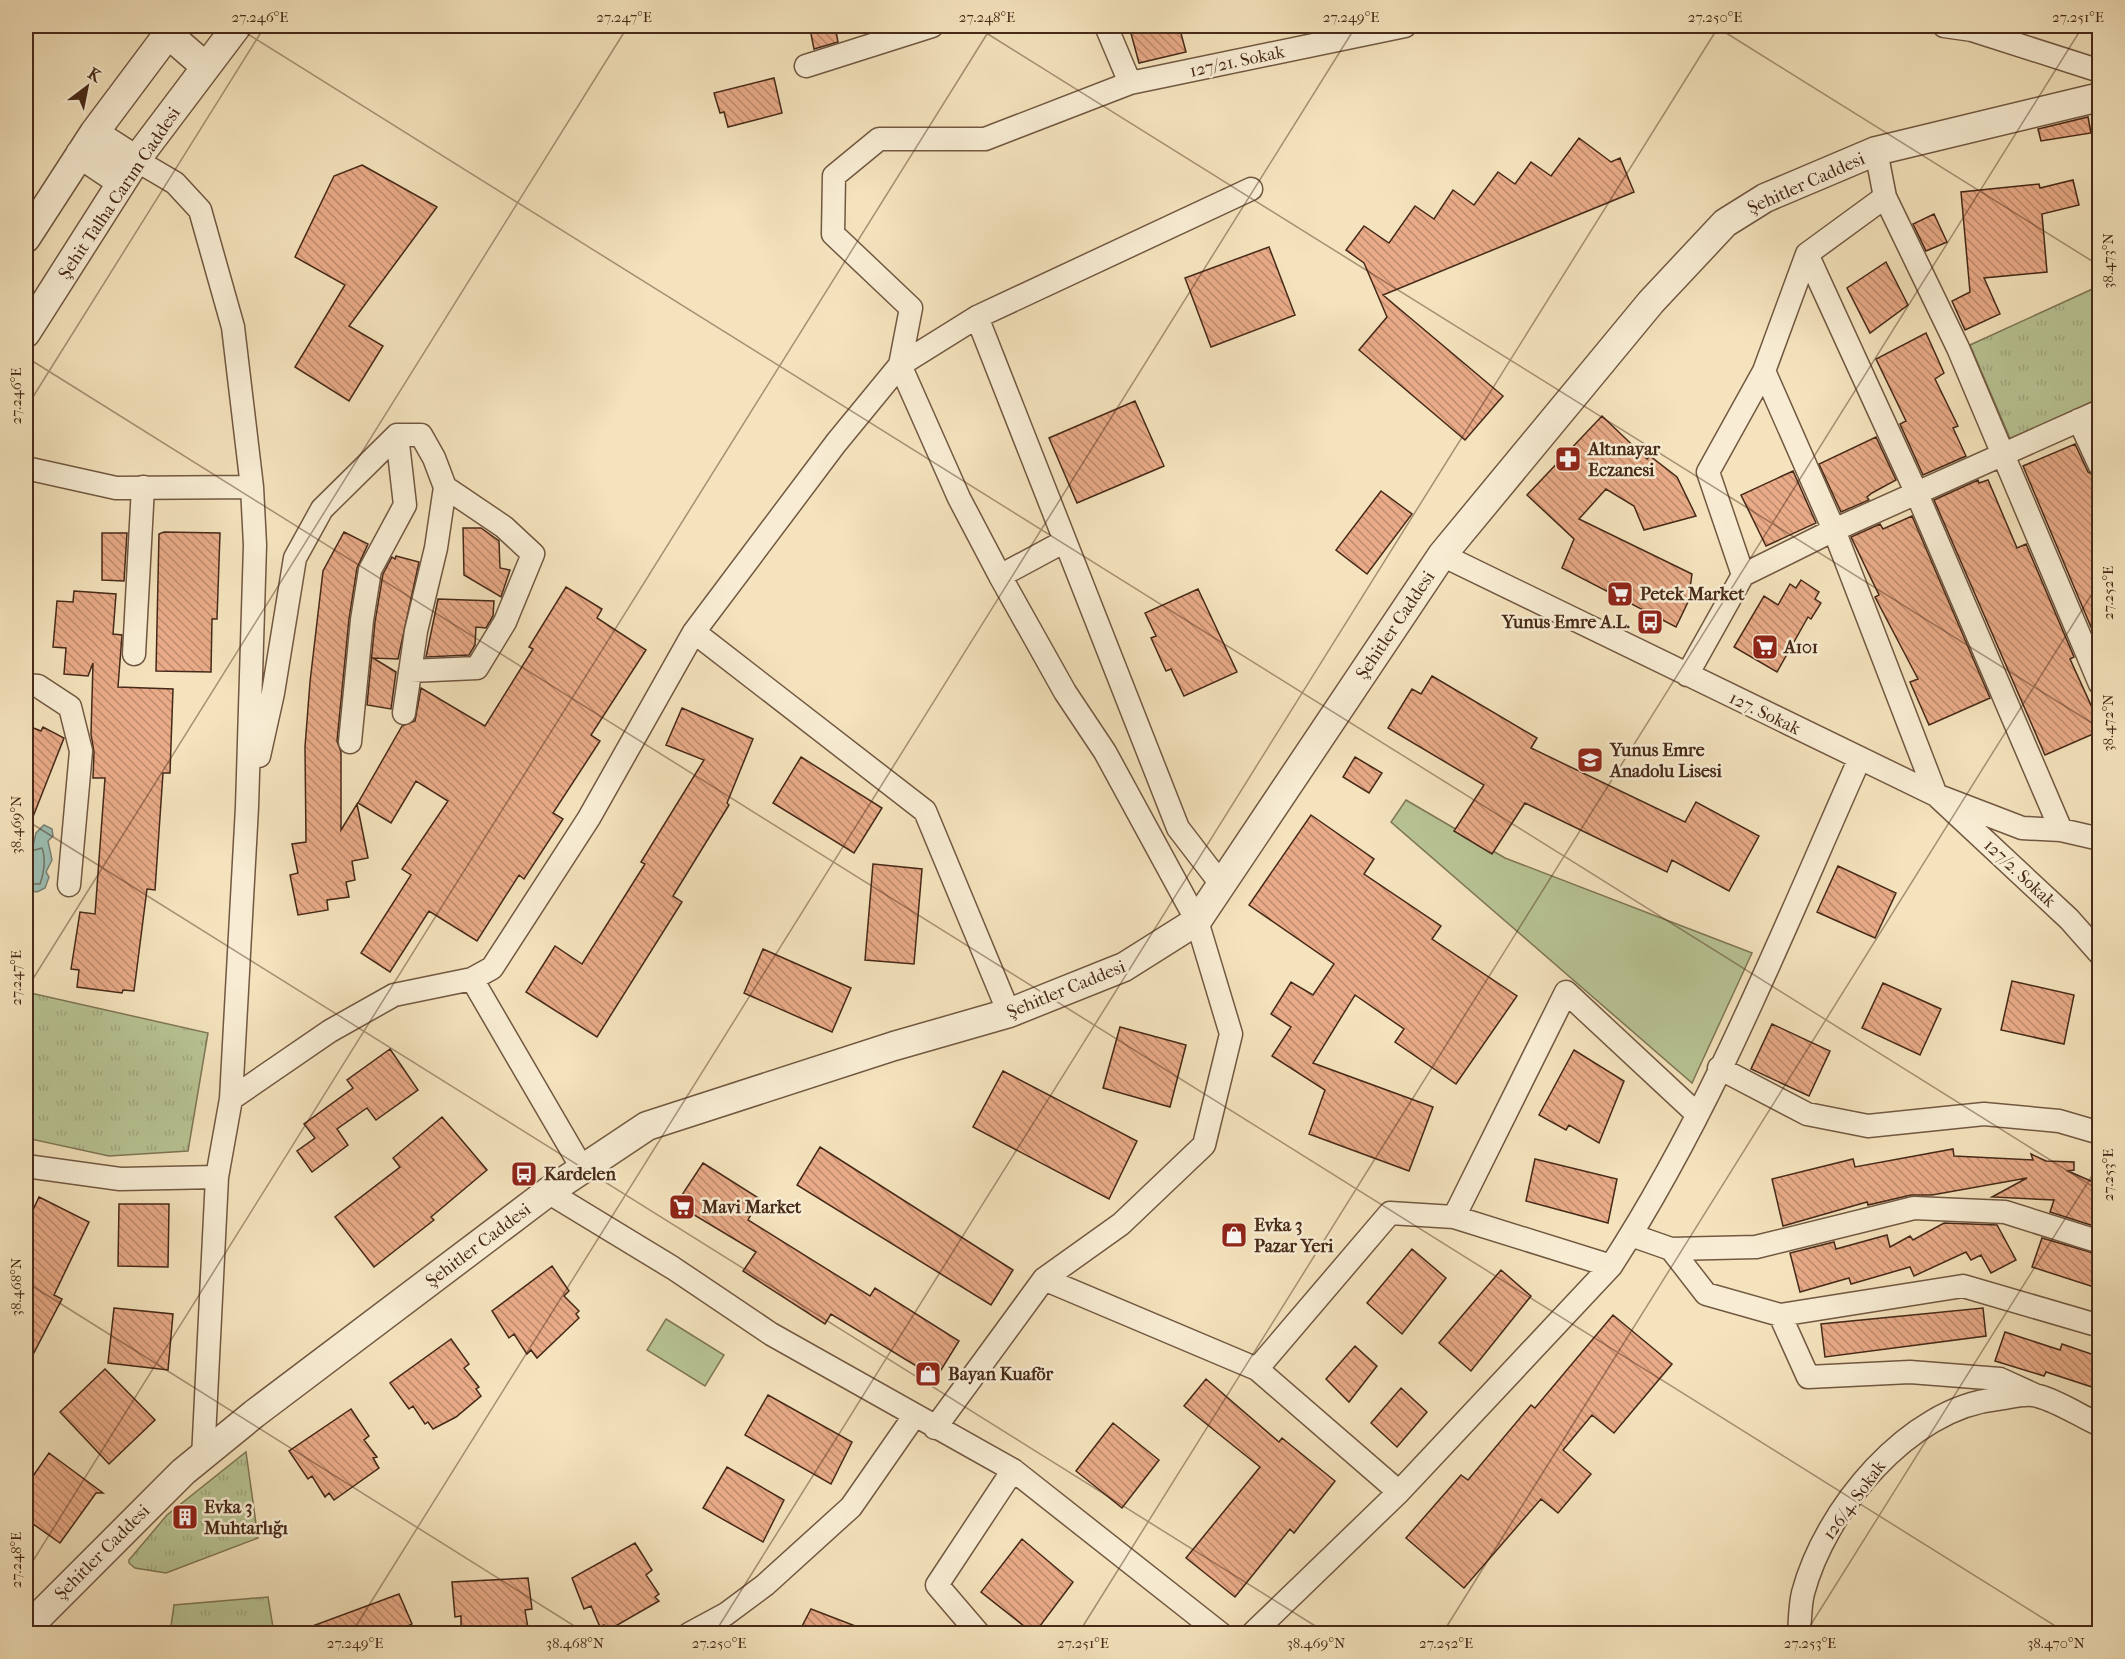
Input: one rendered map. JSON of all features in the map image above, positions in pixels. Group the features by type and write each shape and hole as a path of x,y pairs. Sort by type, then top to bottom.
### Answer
{"street":[{"name":"Şehit Talha Carım Caddesi","path":"26,333 129,171 237,26"},
{"path":"806,66 932,26"},
{"path":"1106,26 1130,83"},
{"name":"127/21. Sokak","path":"900,365 911,308 833,234 834,176 879,139 985,139 1130,83 1405,26"},
{"path":"1944,26 1972,30 2100,71"},
{"path":"26,238 87,143 168,28 206,68"},
{"name":"Şehitler Caddesi","path":"26,1629 183,1472 203,1458 254,1414 549,1192 647,1126 894,1046 1009,1013 1124,967 1197,921 1442,555 1651,302 1725,223 1765,198 1876,152 2100,97"},
{"path":"87,143 129,171 175,183 200,210 233,327 252,487 255,545 247,807 231,1099 217,1177 203,1458"},
{"path":"1876,152 1885,197 1958,348 2100,684"},
{"path":"231,1099 330,1031 394,995 472,979 492,968 589,818 694,632 836,443 900,365 977,317 1251,189"},
{"path":"1743,575 1708,472 1764,371 1807,254 1885,197"},
{"path":"1807,254 1917,494 2061,830"},
{"path":"977,317 1178,828 1221,884"},
{"path":"900,365 959,498 1000,576 1065,692 1105,752 1197,921 1232,1034 1204,1145 1121,1224 1044,1280 935,1428"},
{"path":"1764,371 1834,530 1936,795"},
{"path":"1687,675 1743,575 1834,530 2100,411"},
{"path":"2079,420 2100,466"},
{"path":"247,807 273,693 295,558 322,509 397,435 421,435 434,458 445,487 436,548 416,631 404,713"},
{"path":"350,742 362,620 370,570 405,505 397,435"},
{"path":"26,468 116,488 252,487"},
{"path":"134,654 142,487"},
{"path":"410,671 477,668 505,622 533,554 504,527 445,487"},
{"path":"1000,576 1065,541"},
{"name":"127. Sokak","path":"1442,555 1936,795 2022,828 2061,830 2100,838"},
{"path":"694,632 925,811 1009,1013"},
{"path":"26,685 38,686 70,707 81,751 69,885"},
{"path":"1252,1634 1399,1492 1611,1266 1697,1114 1860,758"},
{"name":"127/2. Sokak","path":"1936,795 2069,919 2100,954"},
{"path":"472,979 582,1168"},
{"path":"1454,1217 1566,992 1697,1114"},
{"path":"1719,1068 1807,1114 1868,1126 1984,1114 2059,1121 2100,1133"},
{"path":"26,1166 120,1179 217,1177"},
{"path":"549,1192 673,1269 771,1334 1013,1470 1221,1634"},
{"path":"1631,1234 1671,1249 1756,1247 1914,1208 2005,1212 2100,1242"},
{"path":"1257,1369 1390,1214 1454,1217 1611,1266"},
{"path":"1671,1249 1706,1294 1780,1315 1963,1286 2100,1326"},
{"path":"1044,1280 1257,1369 1399,1492"},
{"path":"1780,1315 1809,1377 1910,1372 2000,1379 2100,1425"},
{"name":"126/4. Sokak","path":"1798,1634 1803,1593 1824,1540 1863,1482 1893,1447 1948,1411 1982,1401 2036,1395"},
{"path":"689,1634 726,1614 765,1585 851,1507 915,1415"},
{"path":"979,1634 937,1586 1013,1470"}],"green space":[{"path":"2099,286 2099,403 2012,443 1970,345"},
{"path":"1406,800 1505,858 1752,953 1692,1083 1391,822"},
{"path":"26,992 208,1033 188,1151 109,1156 26,1138"},
{"path":"666,1319 724,1355 705,1386 647,1350"},
{"path":"246,1452 258,1538 166,1573 135,1568 129,1563 129,1560 167,1515"},
{"path":"268,1597 274,1633 170,1633 174,1605"}],"water":[{"path":"44,825 52,829 53,836 48,841 52,860 46,872 49,877 45,888 37,892 27,890 26,886 26,836 33,846 36,833"}],"building":[{"path":"835,26 838,42 814,49 810,29"},
{"path":"1129,26 1179,26 1186,52 1139,63"},
{"path":"774,78 782,113 728,127 724,112 720,113 714,93"},
{"path":"2088,117 2091,133 2041,141 2038,129"},
{"path":"1579,138 1611,162 1620,158 1634,192 1383,295 1503,396 1465,440 1359,350 1387,317 1364,263 1346,250 1364,226 1389,243 1415,206 1434,219 1453,190 1474,205 1498,172 1515,184 1531,162 1551,176"},
{"path":"362,165 437,207 349,326 383,346 349,401 295,367 345,285 295,257 334,176"},
{"path":"2073,180 2079,205 2042,214 2047,272 1984,278 2000,314 1965,330 1952,301 1970,292 1961,192 2039,184 2040,188"},
{"path":"1934,214 1947,242 1926,251 1913,224"},
{"path":"1269,247 1295,315 1211,347 1185,278"},
{"path":"1886,262 1908,305 1870,333 1847,288"},
{"path":"1926,333 1944,373 1935,379 1958,426 1953,428 1966,456 1923,475 1900,424 1906,421 1876,359"},
{"path":"1135,401 1164,466 1077,503 1049,438"},
{"path":"1602,416 1647,459 1650,456 1677,477 1696,516 1644,530 1634,506 1606,489 1579,519 1692,574 1688,602 1676,627 1562,568 1574,539 1527,495"},
{"path":"1876,437 1896,480 1872,493 1867,497 1869,500 1841,512 1819,464"},
{"path":"2075,444 2088,472 2100,479 2099,646 2023,466"},
{"path":"1793,471 1816,523 1766,546 1741,495"},
{"path":"1978,480 1979,483 1988,480 2017,548 2026,544 2074,657 2070,659 2100,725 2100,731 2045,755 1934,500"},
{"path":"1381,491 1412,514 1367,574 1336,550"},
{"path":"1912,516 1990,698 1929,725 1910,682 1918,679 1875,597 1879,595 1851,537 1880,524 1883,529"},
{"path":"463,528 481,528 499,541 500,568 510,570 501,597 464,575"},
{"path":"164,532 220,533 217,619 212,619 211,672 156,671 159,534"},
{"path":"344,532 368,544 357,568 349,619 337,741 341,752 341,830 357,804 368,858 352,861 355,880 346,882 349,897 327,900 328,910 298,915 290,875 298,873 292,844 306,842 305,747 323,571"},
{"path":"102,533 127,533 124,581 102,580"},
{"path":"396,556 419,562 398,659 373,658 396,672 391,709 367,705 375,622 383,574 392,557 395,559"},
{"path":"1801,580 1819,592 1815,599 1821,603 1811,619 1808,617 1777,672 1734,647 1764,596 1778,605 1790,584 1796,588"},
{"path":"566,587 602,609 597,618 646,650 591,735 600,741 553,813 563,819 524,879 519,875 477,941 429,911 390,972 361,953 411,875 402,869 448,801 416,781 391,823 358,803 402,726 415,721 421,688 485,726 533,649 529,647"},
{"path":"1198,589 1237,672 1184,696 1171,669 1166,671 1151,638 1156,636 1145,613"},
{"path":"74,591 116,594 113,634 122,635 118,687 173,689 170,773 163,773 155,890 147,889 134,991 123,990 122,993 77,987 79,970 71,969 80,912 95,914 105,778 93,778 94,752 91,734 93,663 88,676 64,674 66,648 53,647 57,601 73,602"},
{"path":"438,599 494,601 493,616 486,628 476,627 475,645 469,655 426,657"},
{"path":"1432,676 1537,738 1531,748 1685,822 1696,802 1759,836 1729,891 1672,860 1667,872 1525,803 1492,854 1454,831 1484,785 1388,728 1412,689 1421,694"},
{"path":"682,708 753,739 727,803 729,805 673,896 682,902 597,1037 526,992 555,946 582,964 645,864 641,862 704,760 666,745"},
{"path":"26,725 41,731 43,727 64,738 27,832"},
{"path":"801,757 882,808 854,853 773,803"},
{"path":"1355,757 1382,773 1369,793 1343,777"},
{"path":"1311,815 1374,859 1364,874 1441,926 1432,939 1517,996 1456,1084 1395,1042 1404,1029 1355,995 1313,1063 1433,1107 1409,1171 1309,1134 1325,1090 1272,1056 1291,1027 1271,1014 1291,982 1313,995 1334,964 1249,905"},
{"path":"873,864 922,869 914,964 865,960"},
{"path":"1838,866 1896,893 1875,938 1817,912"},
{"path":"763,949 851,988 832,1032 744,993"},
{"path":"2012,981 2074,995 2064,1044 2001,1030"},
{"path":"1883,983 1941,1009 1920,1055 1862,1028"},
{"path":"1772,1024 1830,1051 1809,1096 1751,1069"},
{"path":"1120,1027 1186,1045 1170,1107 1103,1088"},
{"path":"390,1049 418,1090 376,1120 367,1108 337,1129 348,1145 312,1172 297,1151 315,1138 304,1124 353,1088 347,1080"},
{"path":"1574,1050 1624,1081 1599,1143 1569,1125 1566,1130 1539,1115"},
{"path":"1003,1071 1137,1141 1109,1199 973,1127"},
{"path":"442,1117 487,1170 431,1217 434,1220 374,1267 335,1217 400,1167 393,1158"},
{"path":"820,1147 1013,1270 991,1305 797,1185"},
{"path":"1953,1149 1954,1156 2033,1160 2031,1154 2046,1161 2074,1162 2074,1170 2068,1171 2100,1185 2100,1228 2050,1212 2054,1200 1992,1197 2027,1178 1932,1195 1911,1195 1868,1205 1867,1202 1783,1226 1772,1179 1853,1159 1855,1167"},
{"path":"1535,1159 1617,1179 1608,1223 1526,1201"},
{"path":"703,1163 760,1199 748,1220 870,1296 875,1288 959,1341 936,1378 831,1314 825,1324 743,1271 756,1252 676,1204"},
{"path":"39,1197 89,1222 54,1295 62,1299 26,1368 26,1225"},
{"path":"119,1204 169,1204 168,1267 118,1266"},
{"path":"1944,1223 1997,1225 2016,1260 1991,1273 1981,1255 1971,1260 1966,1252 1914,1276 1910,1267 1851,1284 1849,1278 1800,1292 1790,1253 1834,1242 1836,1249 1887,1235 1890,1247 1910,1236 1913,1240"},
{"path":"2042,1238 2100,1255 2100,1289 2032,1267"},
{"path":"1412,1249 1446,1278 1402,1334 1367,1303"},
{"path":"552,1266 569,1291 564,1296 579,1311 576,1314 579,1318 537,1358 531,1350 527,1354 514,1334 509,1338 492,1311"},
{"path":"1501,1270 1531,1296 1471,1371 1439,1343"},
{"path":"114,1308 173,1314 168,1370 108,1363"},
{"path":"1983,1308 1986,1336 1825,1357 1821,1324"},
{"path":"1613,1315 1672,1364 1614,1433 1592,1415 1563,1450 1591,1474 1558,1513 1541,1499 1464,1588 1406,1538 1461,1475 1468,1480 1531,1405 1535,1408"},
{"path":"2005,1332 2060,1350 2062,1344 2100,1357 2100,1374 2095,1388 2046,1372 2044,1376 1995,1361"},
{"path":"451,1339 469,1364 464,1368 479,1387 476,1389 481,1396 456,1417 433,1429 428,1422 425,1424 413,1406 409,1409 390,1383"},
{"path":"1355,1346 1377,1366 1349,1402 1326,1379"},
{"path":"105,1369 155,1420 109,1464 60,1412"},
{"path":"1206,1379 1279,1442 1282,1438 1335,1481 1294,1533 1290,1529 1235,1597 1186,1558 1260,1467 1184,1406"},
{"path":"1401,1388 1427,1412 1397,1447 1371,1423"},
{"path":"768,1395 852,1442 831,1484 745,1435"},
{"path":"351,1409 369,1436 364,1440 377,1457 373,1458 379,1468 334,1500 329,1493 325,1497 312,1476 308,1479 289,1451"},
{"path":"1113,1423 1159,1460 1122,1508 1076,1471"},
{"path":"49,1453 103,1493 96,1493 60,1543 26,1519 26,1486"},
{"path":"727,1467 784,1500 763,1542 703,1508"},
{"path":"1022,1539 1073,1582 1034,1634 981,1592"},
{"path":"635,1543 652,1570 646,1575 659,1594 655,1597 659,1601 607,1631 604,1625 600,1627 591,1606 584,1609 572,1578"},
{"path":"528,1578 532,1609 525,1610 529,1634 461,1634 461,1616 455,1617 452,1582"},
{"path":"399,1594 412,1624 406,1627 409,1634 299,1634 299,1631"},
{"path":"811,1609 871,1632 871,1634 798,1634"}],"place":[{"name":"Altınayar Eczanesi","path":"1568,459"},
{"name":"Petek Market","path":"1620,594"},
{"name":"Yunus Emre A.L.","path":"1650,622"},
{"name":"A101","path":"1765,647"},
{"name":"Yunus Emre Anadolu Lisesi","path":"1590,760"},
{"name":"Kardelen","path":"524,1174"},
{"name":"Mavi Market","path":"682,1207"},
{"name":"Evka 3 Pazar Yeri","path":"1234,1235"},
{"name":"Bayan Kuaför","path":"928,1374"},
{"name":"Evka 3 Muhtarlığı","path":"185,1517"}]}
